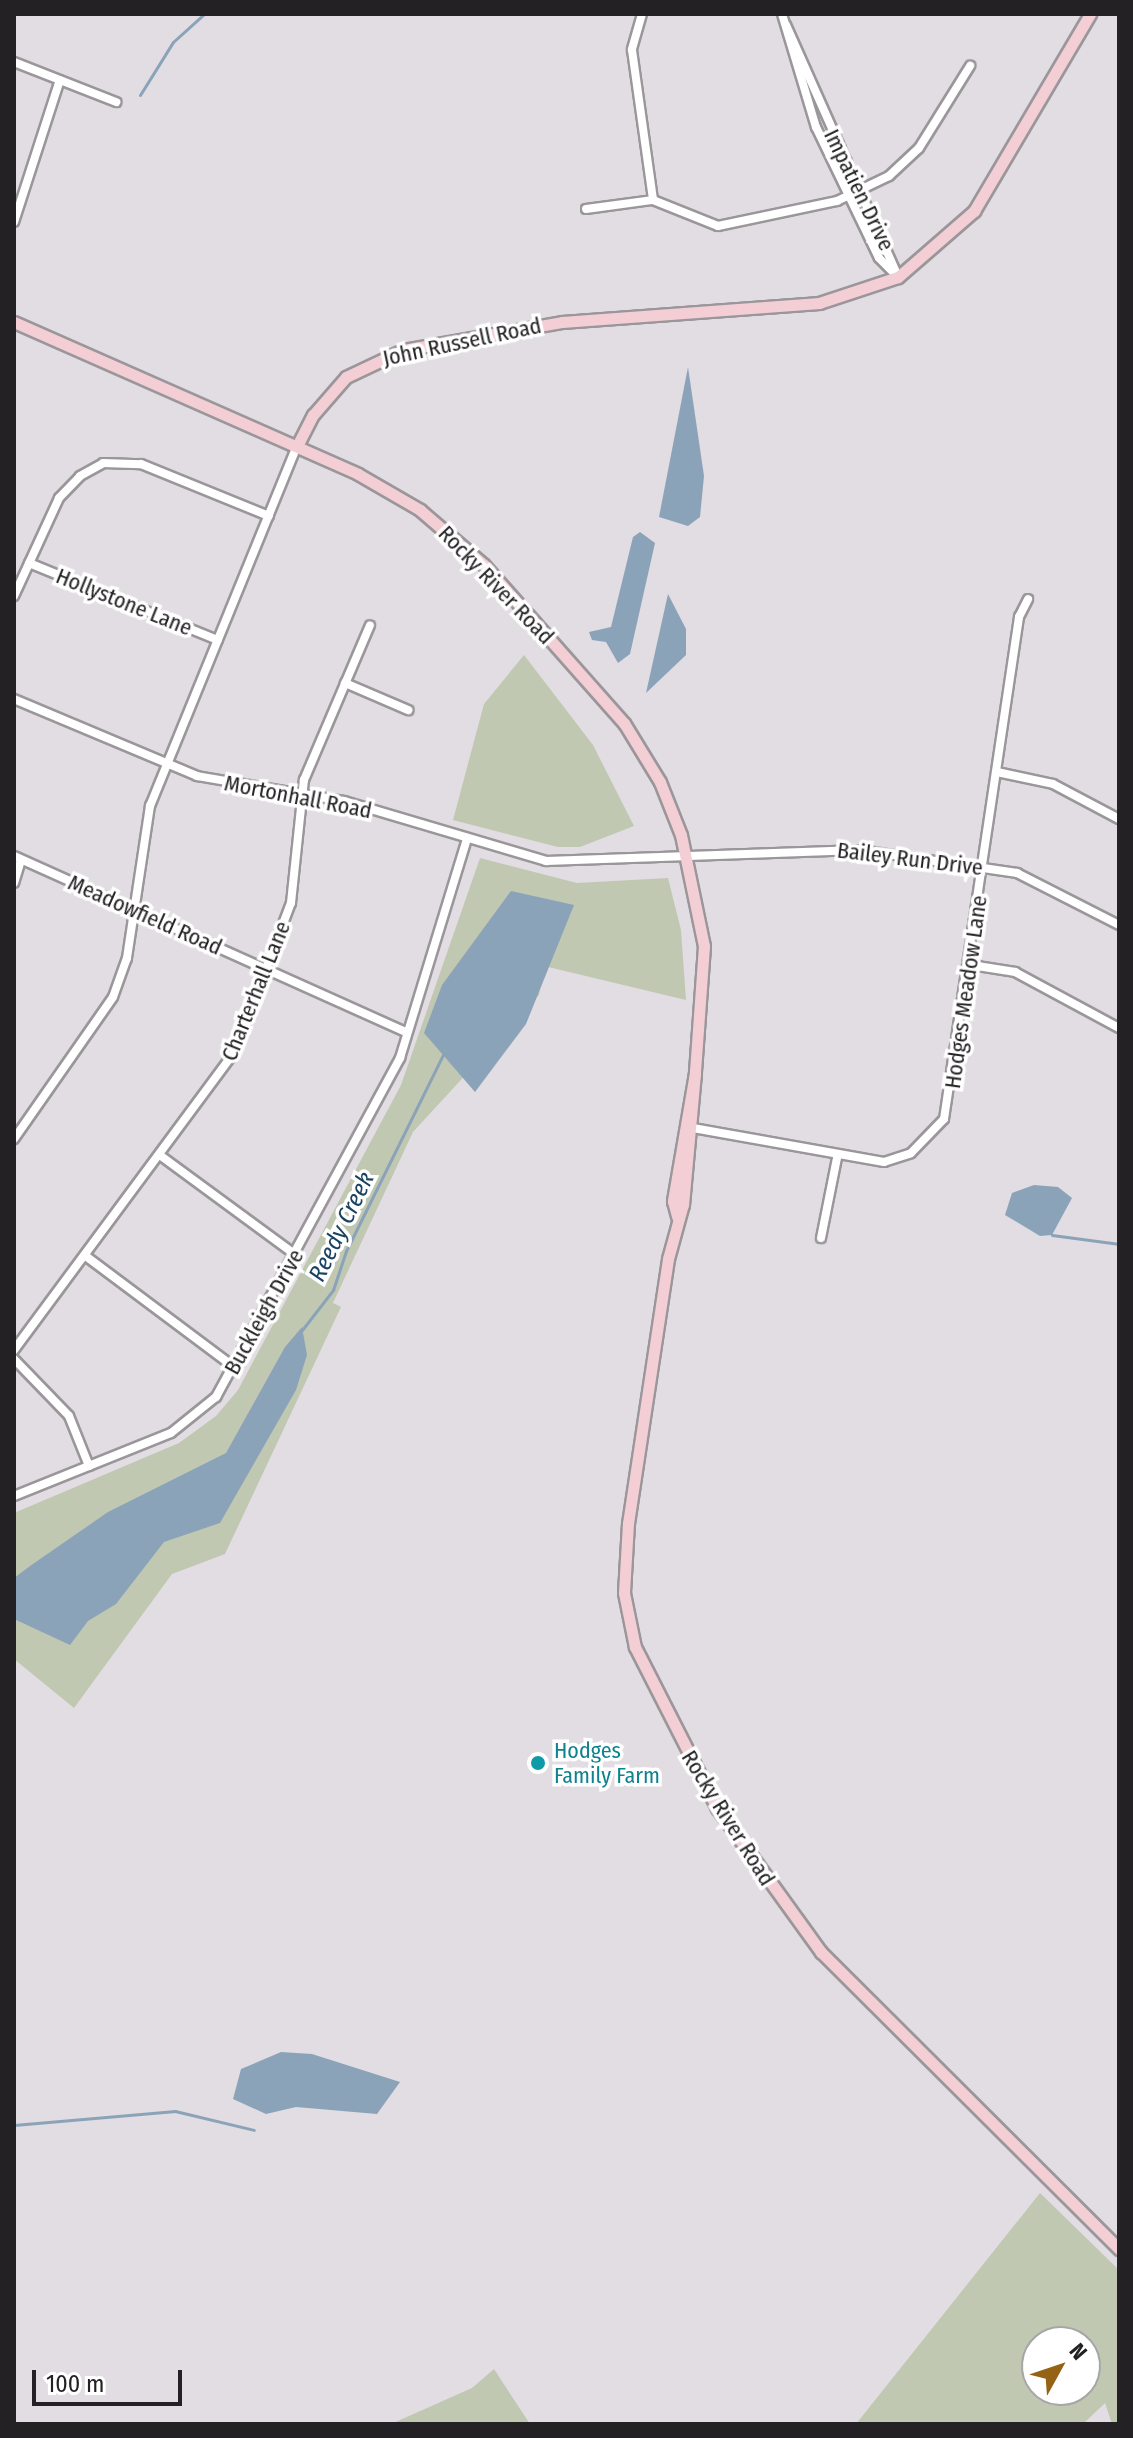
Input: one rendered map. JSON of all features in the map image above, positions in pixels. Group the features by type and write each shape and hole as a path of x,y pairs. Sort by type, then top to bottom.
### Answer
{"street":[{"path":"642,14 632,50 653,200"},
{"name":"Impatien Drive","path":"782,14 816,127 879,258 898,277"},
{"name":"John Russell Road","path":"14,1139 113,997 133,910 150,806 297,446 313,415 346,377 403,350 562,322 819,303 898,277 974,211 1090,14"},
{"name":"Impatien Drive","path":"785,24 898,277"},
{"path":"14,62 116,102"},
{"path":"586,209 653,200 718,226 817,209 889,176 919,148 970,66"},
{"path":"14,220 60,80"},
{"name":"Rocky River Road","path":"14,322 297,446 408,503 484,565 624,723 660,782 688,856 704,946 693,1128 624,1565 631,1633 651,1685 717,1808 821,1952 1119,2249"},
{"path":"14,596 59,498 103,463 141,464 269,516"},
{"name":"Hollystone Lane","path":"29,563 218,640"},
{"name":"Hodges Meadow Lane","path":"693,1128 837,1158 884,1162 911,1153 944,1119 971,965 1019,617 1028,599"},
{"name":"Charterhall Lane","path":"14,1350 87,1257 223,1072 291,903 301,793 370,625"},
{"path":"345,683 408,710"},
{"name":"Mortonhall Road","path":"14,699 168,764 221,782 301,793 546,861 582,864 688,856"},
{"path":"997,772 1053,784 1119,819"},
{"name":"Buckleigh Drive","path":"14,1496 171,1433 198,1415 234,1367 385,1090 407,1033 467,839"},
{"name":"Bailey Run Drive","path":"688,856 860,850 984,867 1036,881 1119,925"},
{"path":"14,883 18,858"},
{"name":"Meadowfield Road","path":"18,858 407,1033"},
{"path":"971,965 1028,978 1119,1028"},
{"name":"Rocky River Road","path":"677,1216 673,1201 695,1073"},
{"path":"161,1156 296,1255"},
{"path":"821,1238 837,1158"},
{"path":"87,1257 234,1367"},
{"path":"14,1359 69,1416 89,1466"}],"green space":[{"path":"524,655 593,745 634,826 580,847 558,847 453,820 484,704"},
{"path":"480,858 577,883 668,878 681,930 686,1000 544,966 539,995 413,1132 333,1303 341,1307 225,1554 172,1574 74,1708 14,1659 14,1513 179,1443 216,1416 238,1390 401,1085"},
{"path":"1040,2193 1119,2270 1119,2424 1112,2424 1105,2403 1083,2424 856,2424"},
{"path":"494,2369 530,2424 391,2424 472,2388"}],"water":[{"path":"688,367 704,476 700,517 688,526 659,517"},
{"path":"640,532 655,543 630,654 618,663 606,642 592,640 589,632 611,627 633,537"},
{"path":"668,594 686,629 686,655 646,693"},
{"path":"511,891 574,905 526,1024 475,1092 424,1033 442,985"},
{"path":"1034,1185 1058,1187 1072,1198 1052,1235 1040,1236 1005,1215 1012,1193"},
{"path":"302,1327 307,1355 296,1390 220,1523 164,1542 116,1604 88,1621 70,1645 14,1619 14,1578 108,1512 226,1453 285,1347"},
{"path":"281,2052 312,2054 400,2082 377,2114 296,2107 266,2114 233,2099 241,2069"}],"waterway":[{"path":"140,95 173,42 204,14"},
{"name":"Reedy Creek","path":"302,1330 333,1290 346,1251 443,1055"},
{"path":"1052,1235 1119,1244"},
{"path":"14,2125 175,2111 254,2130"}],"place":[{"name":"Hodges Family Farm","path":"538,1763"}]}
